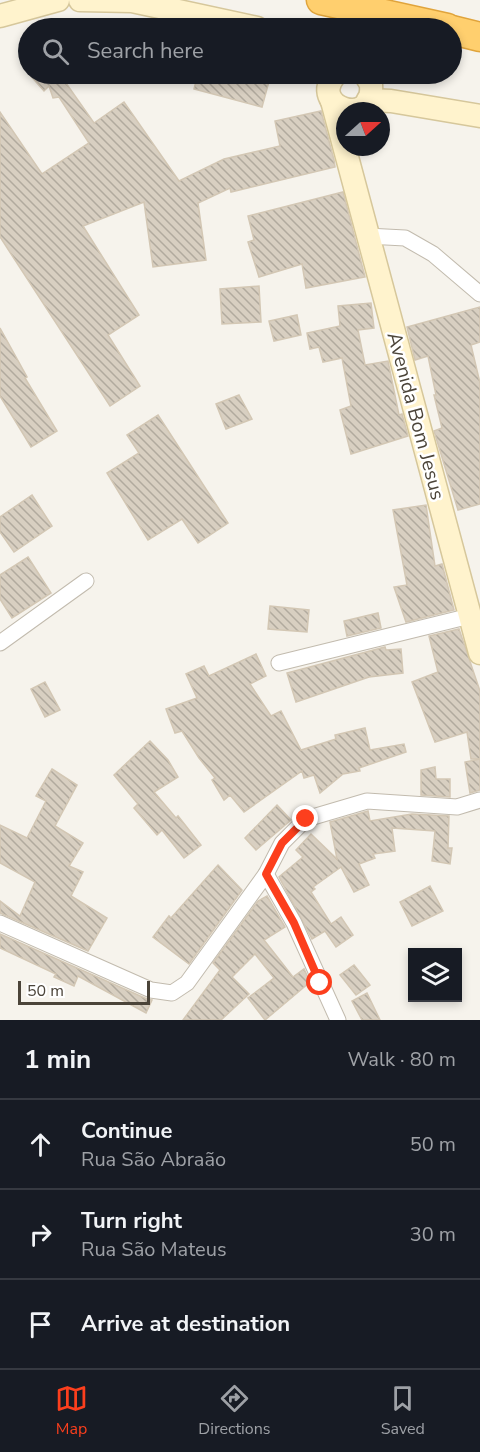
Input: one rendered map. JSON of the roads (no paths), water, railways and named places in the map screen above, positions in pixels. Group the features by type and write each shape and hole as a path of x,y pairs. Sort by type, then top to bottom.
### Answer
{"highway":[{"path":"321,0 402,18"},
{"path":"462,32 480,37"}],"street":[{"path":"0,16 58,0"},
{"path":"80,0 132,2 209,18"},
{"path":"365,102 371,84"},
{"path":"386,84 469,113"},
{"path":"330,85 342,102"},
{"name":"Avenida Bom Jesus","path":"330,85 351,179 472,606 480,653"},
{"path":"386,102 469,113"},
{"name":"Avenida Bom Jesus","path":"351,156 351,179"},
{"path":"367,236 405,238 433,254 480,294"},
{"path":"0,643 86,581"},
{"path":"279,663 472,606"},
{"path":"0,923 151,990 172,993 187,983 266,874 282,843 306,819 367,801 457,807 480,800"},
{"path":"266,874 294,923 338,1020"}]}
